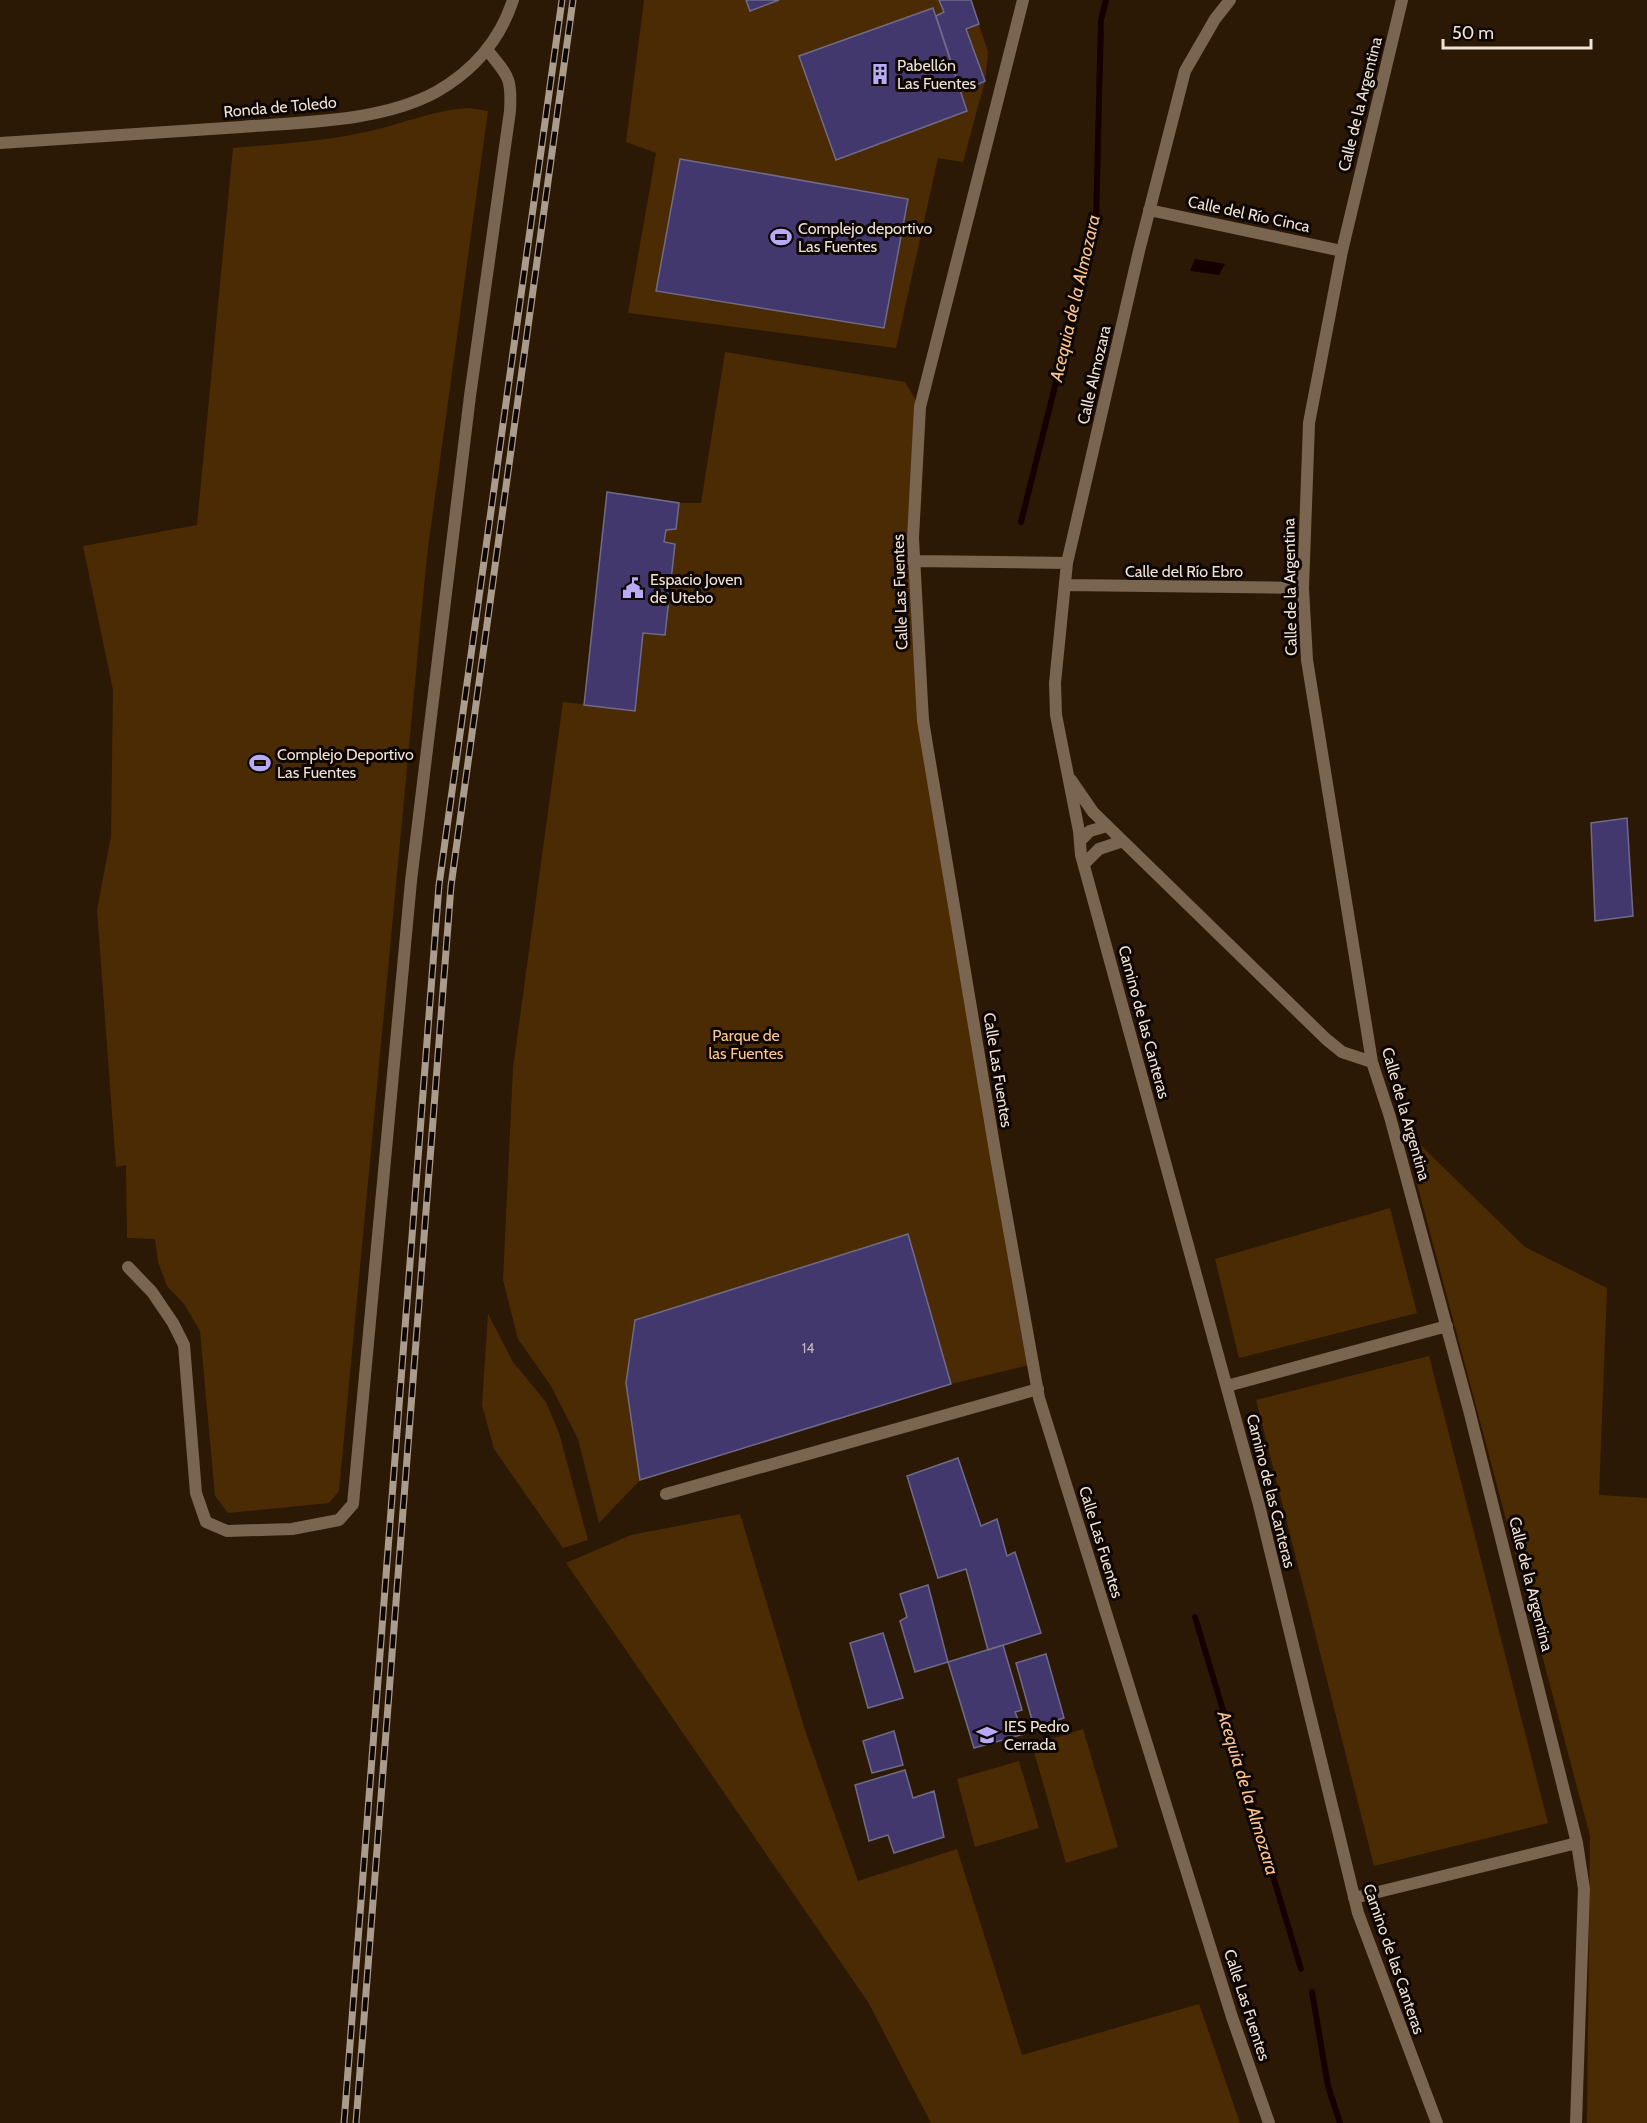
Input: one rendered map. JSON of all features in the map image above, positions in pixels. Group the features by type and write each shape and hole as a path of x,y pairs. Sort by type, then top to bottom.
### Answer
{"street":[{"name":"Ronda de Toledo","path":"0,143 333,120 389,109 435,92 469,69 488,51 508,15 513,0"},
{"name":"Calle Las Fuentes","path":"1023,0 920,407 913,561 923,722 996,1157 1038,1389 1232,2017 1269,2123"},
{"name":"Calle Almozara","path":"1067,773 1060,744 1055,683 1067,563 1149,210 1185,71 1215,19 1230,0"},
{"name":"Calle de la Argentina","path":"1402,0 1342,251 1309,423 1303,588 1307,660 1372,1062 1390,1117 1447,1326 1507,1556 1577,1843 1584,1889 1576,2123"},
{"path":"128,1267 152,1292 173,1323 184,1345 196,1493 207,1522 227,1531 292,1528 339,1520 353,1504 411,881 468,408 510,111 511,86 508,75 488,51"},
{"name":"Calle del Río Cinca","path":"1149,210 1342,251"},
{"path":"913,561 1067,563"},
{"name":"Calle del Río Ebro","path":"1065,585 1303,588"},
{"path":"1067,773 1082,798 1107,826 1326,1039 1342,1052 1372,1062"},
{"name":"Camino de las Canteras","path":"1067,773 1084,863 1259,1505 1354,1898 1437,2123"},
{"path":"1080,841 1090,831 1107,826"},
{"path":"1084,863 1099,849 1124,841"},
{"path":"1227,1386 1447,1326"},
{"path":"666,1494 1038,1389"},
{"path":"1354,1898 1577,1843"}],"green space":[{"name":"Complejo deportivo Las Fuentes","path":"644,0 971,0 988,52 985,81 963,162 938,158 896,348 628,313 656,153 626,142"},
{"name":"Complejo Deportivo Las Fuentes","path":"469,108 488,111 427,555 339,1491 329,1503 228,1513 215,1496 200,1331 184,1304 167,1286 158,1262 155,1239 127,1238 126,1165 116,1167 97,910 111,836 113,690 83,546 197,525 233,148 345,136 441,112"},
{"name":"Parque de las Fuentes","path":"725,352 905,382 920,407 914,581 943,843 1033,1364 951,1384 908,1234 636,1320 640,1480 599,1523 578,1439 551,1386 518,1339 503,1280 513,1068 563,702 635,710 643,633 665,635 675,544 664,542 666,530 676,529 679,503 701,503"},
{"path":"1402,1127 1525,1247 1607,1288 1599,1495 1647,1498 1647,2123 1587,2123 1590,1836"},
{"path":"1390,1208 1417,1313 1239,1358 1215,1259"},
{"path":"488,1314 513,1362 546,1402 559,1433 588,1540 563,1548 494,1449 482,1405"},
{"path":"1429,1356 1548,1823 1374,1866 1256,1400"},
{"path":"740,1514 805,1730 858,1881 957,1849 1022,2055 1199,2004 1240,2123 931,2123 868,2002 566,1563 631,1535"},
{"path":"1083,1729 1118,1847 1066,1863 1032,1745"},
{"path":"1019,1761 1039,1828 975,1847 957,1779"}],"shaded area":[{"path":"1195,259 1225,264 1219,275 1190,271"}],"building":[{"path":"746,0 779,0 750,11"},
{"path":"939,0 971,0 979,24 966,29 985,81 961,92 936,16 944,12"},
{"name":"Pabellón Las Fuentes","path":"933,8 967,111 836,160 799,56"},
{"path":"680,159 908,199 884,328 656,291"},
{"name":"Espacio Joven de Utebo","path":"607,492 679,503 676,529 666,530 664,542 675,544 665,635 643,633 635,711 584,705"},
{"path":"1627,818 1633,916 1595,921 1591,823"},
{"path":"908,1234 951,1384 640,1480 626,1383 635,1320"},
{"path":"958,1458 981,1526 997,1519 1007,1556 1015,1552 1041,1633 988,1650 966,1569 938,1578 907,1476"},
{"path":"928,1585 948,1662 915,1672 900,1621 907,1617 900,1594"},
{"path":"883,1633 903,1698 868,1708 850,1643"},
{"path":"1003,1645 1022,1710 1015,1712 1024,1734 974,1748 948,1662"},
{"path":"1046,1654 1064,1718 1034,1727 1016,1663"},
{"path":"894,1731 903,1765 872,1773 863,1741"},
{"path":"905,1770 913,1798 934,1791 944,1837 894,1853 888,1835 869,1841 855,1785"}],"waterway":[{"name":"Acequia de la Almozara","path":"1021,522 1096,222 1101,20 1106,0"},
{"name":"Acequia de la Almozara","path":"1195,1617 1301,1969"},
{"name":"Acequia de la Almozara","path":"1312,1992 1328,2086 1340,2123"}],"railway":[{"path":"344,2123 439,885 562,0"},
{"path":"356,2123 451,886 573,0"}],"place":[{"name":"Pabellón Las Fuentes","path":"880,74"},
{"name":"Complejo deportivo Las Fuentes","path":"781,237"},
{"name":"Espacio Joven de Utebo","path":"633,588"},
{"name":"Complejo Deportivo Las Fuentes","path":"260,763"},
{"name":"IES Pedro Cerrada","path":"987,1735"}]}
